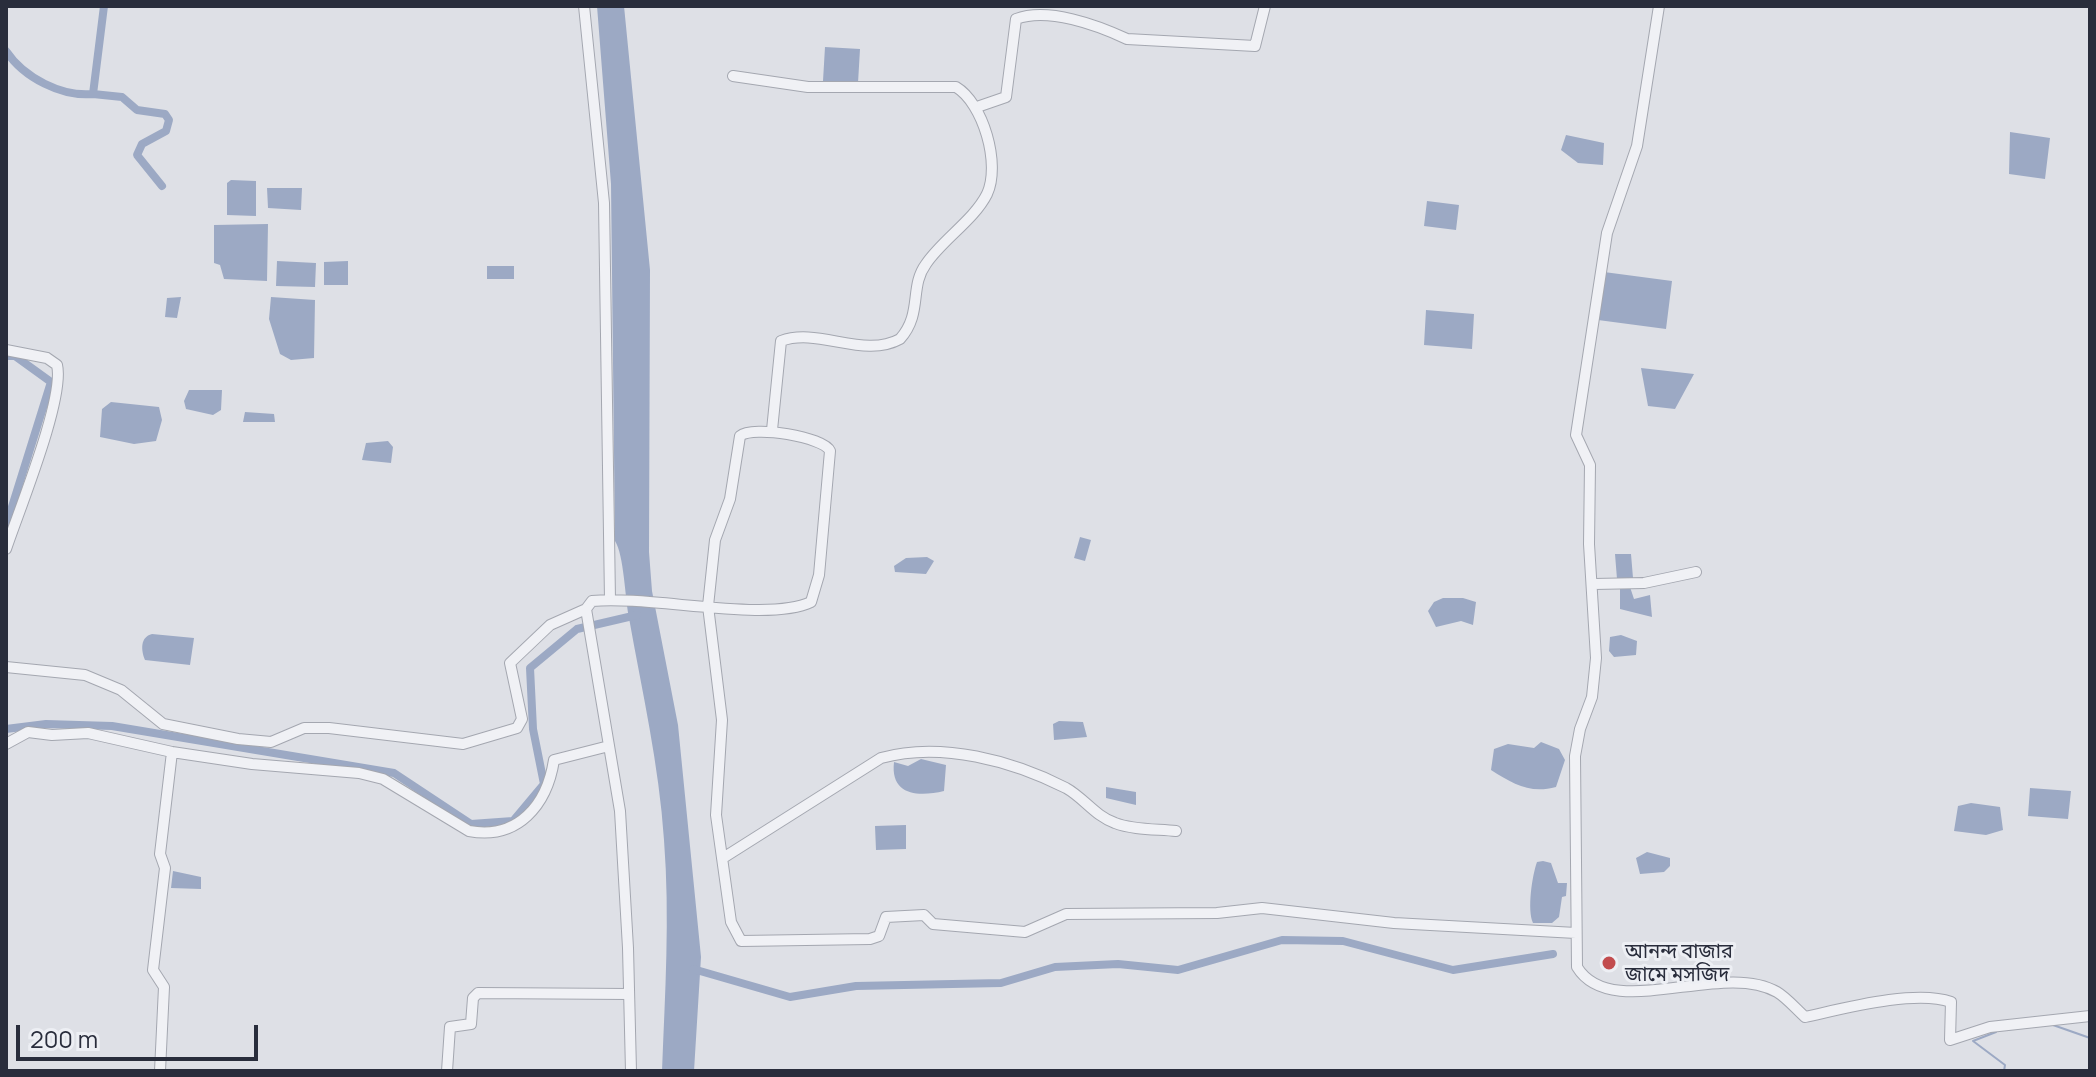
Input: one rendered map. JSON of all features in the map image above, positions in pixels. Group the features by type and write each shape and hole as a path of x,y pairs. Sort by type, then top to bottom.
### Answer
{"street":[{"path":"584,6 604,203 615,600"},
{"path":"977,107 1006,97 1016,19 1033,9 1108,30 1127,39 1255,46 1265,6"},
{"path":"1659,6 1637,146 1607,233 1576,435 1590,465 1589,544 1594,584 1595,680 1575,756 1577,967 1585,980 1596,986 1632,993 1734,982 1776,991 1805,1017 1905,1000 1945,1000 1951,1002 1953,1010 1950,1040 1990,1027 2090,1016"},
{"path":"733,76 846,89 940,84 966,93 977,107 990,160 986,196 925,265 916,311 907,331 891,344 877,346 781,341 772,430"},
{"path":"6,350 47,358 57,365 60,378 54,408 6,549"},
{"path":"631,1071 622,834 586,613 592,601 663,601 708,606 786,607 805,605 816,594 829,448 823,443 772,430 747,431 740,436 730,499 715,540 708,606 722,720 716,815 731,922 741,941 870,939 879,936 884,918 898,914 924,915 933,924 1025,932 1066,914 1217,913 1262,908 1394,923 1576,933"},
{"path":"1594,584 1644,583 1696,572"},
{"path":"6,667 85,675 121,690 163,724 197,732 271,742 304,728 329,728 463,744 519,726 522,719 510,663 550,625 586,613"},
{"path":"6,744 28,732 52,735 88,733 172,752 359,773 383,779 469,831 484,833 505,829 532,816 551,782 554,760 609,746"},
{"path":"160,1071 164,987 153,970 165,868 160,854 172,752"},
{"path":"723,858 881,758 892,755 935,754 1003,761 1068,789 1086,807 1113,823 1176,831"},
{"path":"447,1071 450,1027 471,1024 473,998 478,993 629,994"}],"water":[{"path":"597,6 624,6 650,270 649,552 652,591 678,725 701,957 694,1071 662,1071 666,869 654,756 622,566 615,541 611,184"},
{"path":"825,47 860,49 858,83 823,81"},
{"path":"2010,132 2050,138 2045,179 2009,174"},
{"path":"1566,135 1604,143 1603,165 1578,163 1561,150"},
{"path":"231,180 256,181 256,216 227,215 227,183"},
{"path":"267,188 302,188 301,210 268,208"},
{"path":"1427,201 1459,205 1456,230 1424,226"},
{"path":"268,224 267,281 224,279 220,265 214,263 214,225"},
{"path":"277,261 316,263 315,287 276,286"},
{"path":"348,261 348,285 324,285 324,262"},
{"path":"487,266 514,266 514,279 487,279"},
{"path":"1604,272 1672,281 1666,329 1598,320"},
{"path":"181,297 177,318 165,317 167,298"},
{"path":"271,297 315,300 314,358 291,360 280,354 269,319"},
{"path":"1426,310 1474,314 1472,349 1424,345"},
{"path":"1641,368 1694,374 1675,409 1648,406"},
{"path":"189,390 222,390 221,410 213,415 186,409 184,401"},
{"path":"111,402 159,407 162,420 156,441 134,444 100,437 102,409"},
{"path":"245,412 274,414 275,422 243,422"},
{"path":"388,441 393,447 391,463 362,460 366,443"},
{"path":"1080,537 1091,540 1085,561 1074,558"},
{"path":"1615,554 1631,554 1633,578 1617,579"},
{"path":"927,557 934,561 926,574 895,572 894,566 906,558"},
{"path":"1630,587 1634,599 1650,595 1652,617 1620,609 1620,589"},
{"path":"1443,598 1463,598 1476,602 1473,625 1461,621 1436,627 1428,611 1434,602"},
{"path":"152,634 194,638 190,665 145,660 142,644"},
{"path":"1621,635 1637,641 1636,655 1614,657 1609,651 1610,637"},
{"path":"1059,721 1083,722 1087,737 1054,740 1053,724"},
{"path":"1541,742 1559,749 1565,760 1556,787 1538,789 1522,786 1491,770 1494,749 1508,744 1534,748"},
{"path":"921,759 946,765 944,791 925,794 901,788 894,773 894,762 908,766"},
{"path":"1106,787 1136,792 1136,805 1106,798"},
{"path":"2030,788 2071,791 2068,819 2028,816"},
{"path":"1971,803 2000,807 2003,830 1986,835 1954,831 1958,806"},
{"path":"906,825 906,849 876,850 875,826"},
{"path":"1647,852 1670,858 1670,866 1664,872 1640,874 1636,858"},
{"path":"1537,862 1551,863 1558,883 1567,883 1566,896 1562,897 1559,917 1552,923 1533,923 1530,910 1532,884"},
{"path":"173,871 201,877 201,889 171,888"}],"waterway":[{"path":"6,51 23,70 45,84 69,92 93,94 104,6"},
{"path":"93,94 122,97 137,110 165,114 169,120 166,131 142,144 137,155 162,186"},
{"path":"6,356 15,356 51,382 6,526"},
{"path":"6,729 46,724 112,726 394,773 471,824 513,821 544,784 533,729 530,668 577,629 637,615"},
{"path":"693,969 790,997 856,986 1001,983 1055,967 1118,964 1178,970 1282,940 1343,941 1453,970 1553,954"},
{"path":"2053,1025 2090,1038"},
{"path":"1996,1032 1973,1041 2005,1065 2004,1071"}],"place":[{"name":"আনন্দ বাজার জামে মসজিদ","path":"1609,963"}]}
